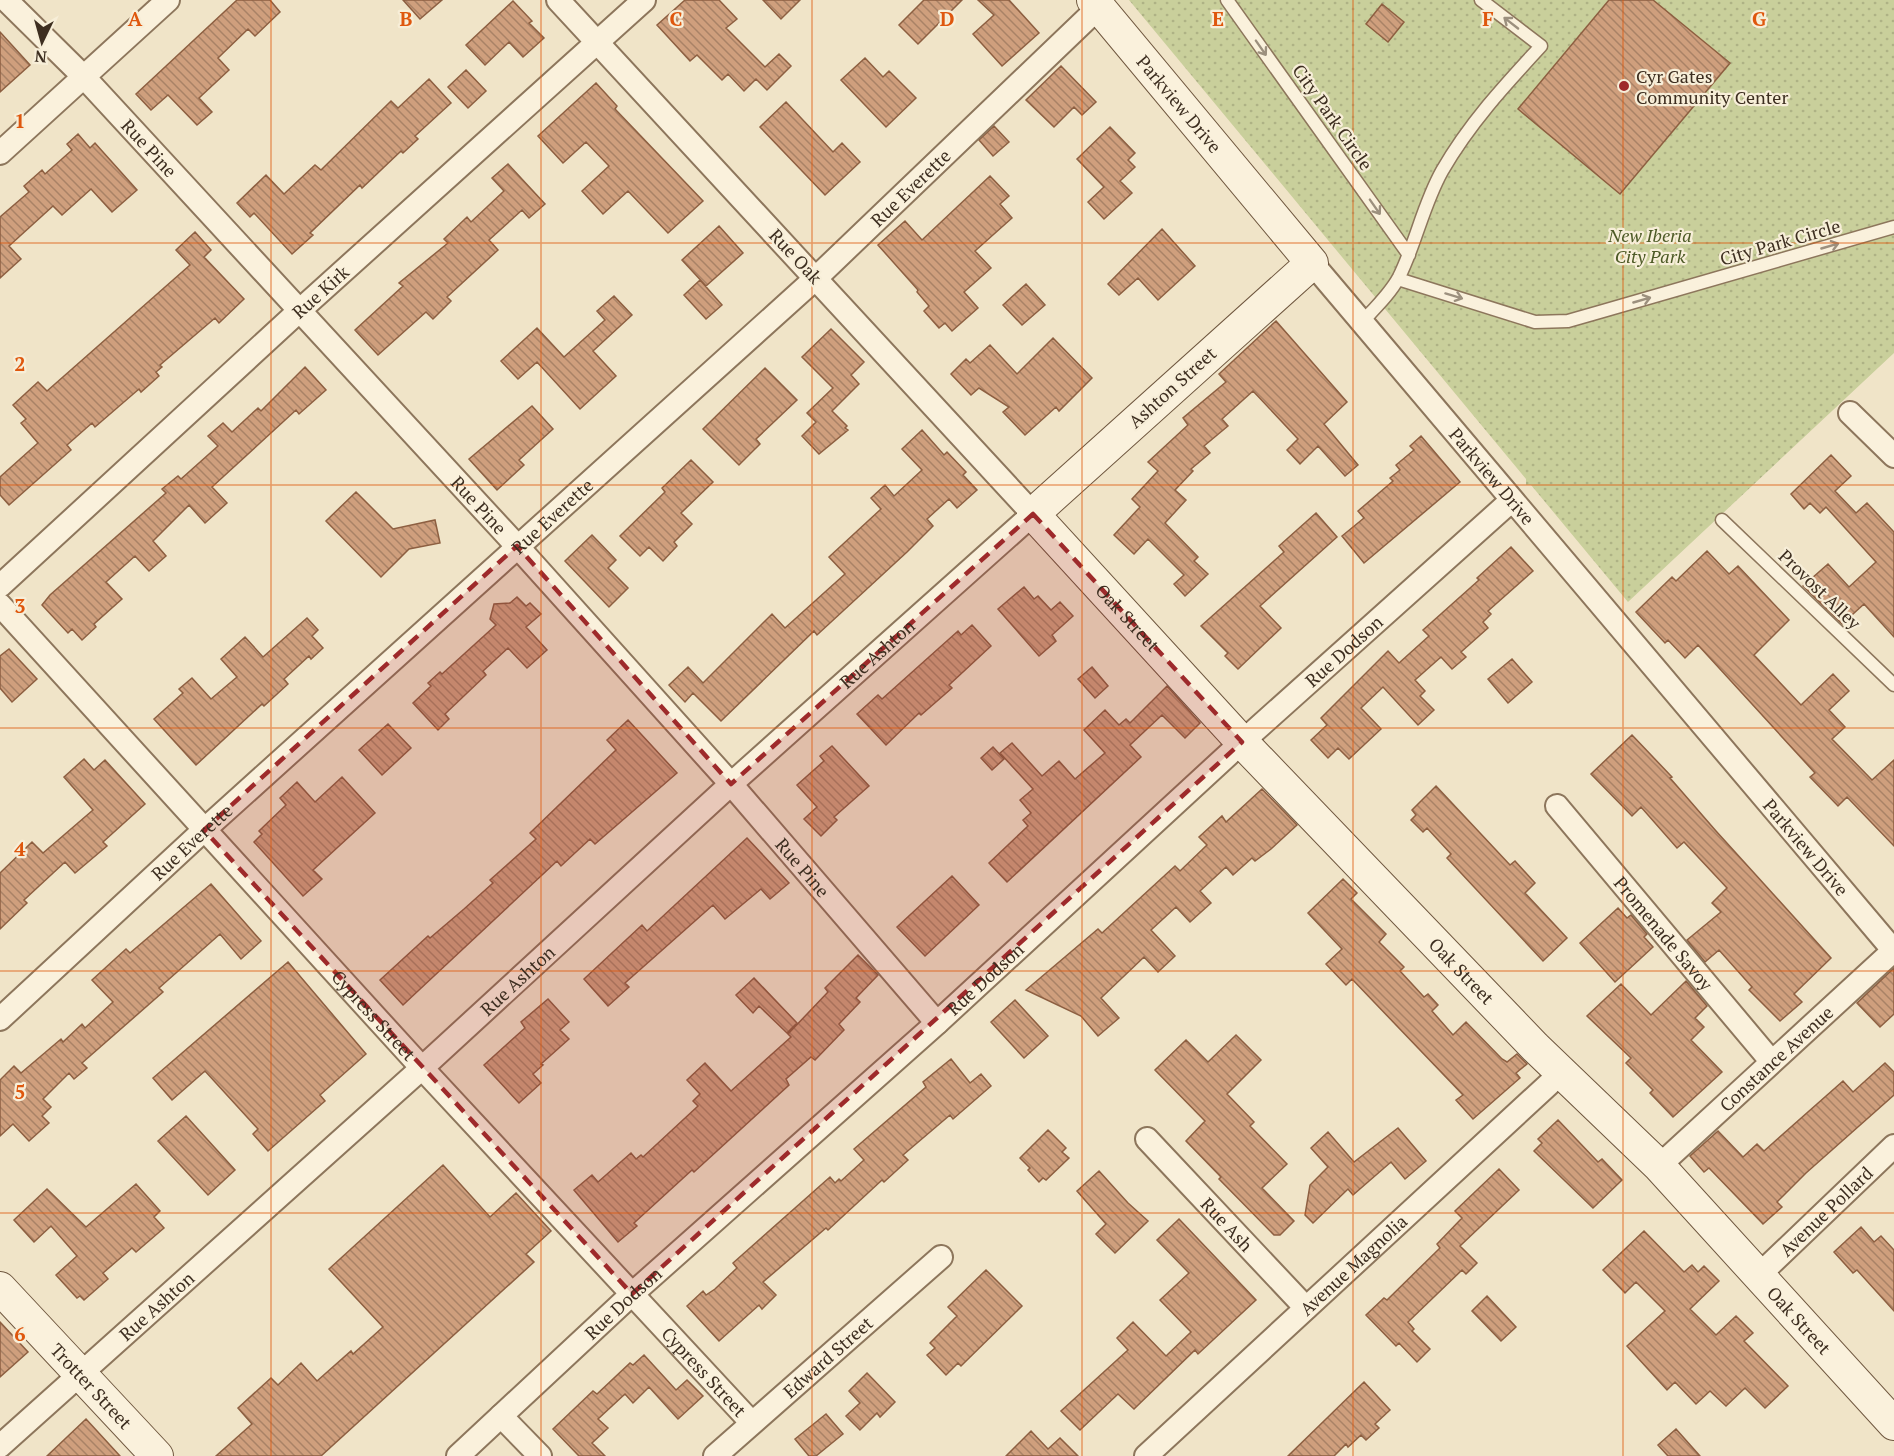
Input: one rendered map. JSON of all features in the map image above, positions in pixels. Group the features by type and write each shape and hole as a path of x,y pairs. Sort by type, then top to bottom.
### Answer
{"main road":[{"name":"Parkview Drive","path":"1098,2 1312,263"},
{"name":"Ashton Street","path":"1033,514 1312,263"},
{"name":"Oak Street","path":"1033,514 1242,742 1561,1073 1659,1166 1894,1424"},
{"name":"Trotter Street","path":"0,1288 157,1456"}],"street":[{"name":"Rue Pine","path":"6,0 84,77 517,546 731,784 937,1023"},
{"path":"0,153 168,0"},
{"name":"Rue Oak","path":"558,0 1033,514"},
{"name":"Rue Kirk","path":"0,586 299,311 644,0"},
{"name":"Rue Everette","path":"0,1019 204,830 816,278 1098,2"},
{"name":"Parkview Drive","path":"1312,263 1894,950"},
{"path":"1850,412 1894,456"},
{"name":"Rue Dodson","path":"458,1456 632,1294 937,1023 1242,742 1512,500"},
{"name":"Rue Ashton","path":"0,1446 422,1068 731,784 1033,514"},
{"name":"Cypress Street","path":"0,605 422,1068 751,1422"},
{"name":"Promenade Savoy","path":"1557,806 1771,1061"},
{"name":"Constance Avenue","path":"1659,1166 1894,950"},
{"name":"Avenue Magnolia","path":"1146,1456 1561,1073"},
{"name":"Rue Ash","path":"1148,1139 1306,1308"},
{"name":"Avenue Pollard","path":"1758,1276 1894,1146"},
{"name":"Edward Street","path":"715,1456 941,1257"},
{"path":"501,1416 540,1456"}],"lane":[{"name":"City Park Circle","path":"1227,0 1409,255"},
{"path":"1362,322 1385,298 1398,279 1409,255 1427,201 1474,119 1541,46 1481,0"},
{"name":"City Park Circle","path":"1398,279 1535,322 1551,323 1603,311 1894,227"},
{"name":"Provost Alley","path":"1722,520 1894,685"}],"highlighted area":[{"path":"1033,514 1242,742 632,1294 204,830 517,546 731,784"}],"green space":[{"name":"New Iberia City Park","path":"1129,0 1894,0 1894,353 1628,602 1531,485 1526,485 1526,479"}],"building":[{"path":"237,0 270,0 280,12 255,36 248,29 218,58 229,70 199,98 212,112 197,125 168,95 151,110 136,94"},
{"path":"403,0 442,0 420,19"},
{"path":"685,0 719,0 737,19 726,28 765,67 779,54 791,66 767,90 756,79 744,91 728,74 722,80 697,55 690,61 657,25"},
{"path":"763,0 800,0 781,19"},
{"path":"924,0 962,0 918,44 899,25"},
{"path":"978,0 1009,0 1039,33 1002,66 973,34 994,15"},
{"name":"Cyr Gates Community Center","path":"1609,0 1653,0 1730,63 1620,194 1518,109"},
{"path":"513,1 532,21 529,23 544,38 523,57 509,42 485,65 466,45"},
{"path":"1382,4 1404,22 1388,42 1366,24"},
{"path":"0,32 30,65 0,92"},
{"path":"865,58 883,77 889,71 916,98 886,127 841,80"},
{"path":"1061,66 1096,102 1082,115 1074,107 1054,127 1026,100"},
{"path":"466,70 486,91 468,108 448,87"},
{"path":"429,79 451,103 415,136 418,139 403,153 401,151 362,188 360,185 310,233 313,235 292,254 254,213 250,217 237,203 266,175 284,194 315,165 321,170 391,101 398,108"},
{"path":"596,83 617,106 615,109 703,201 668,233 628,191 603,214 582,191 609,166 586,142 563,163 538,136"},
{"path":"786,102 833,152 842,143 860,162 825,195 760,127"},
{"path":"994,126 1009,142 993,156 979,140"},
{"path":"1110,127 1135,153 1128,160 1135,167 1120,181 1132,193 1104,219 1088,202 1104,187 1077,159"},
{"path":"78,134 90,148 95,143 137,190 112,212 91,189 62,215 53,206 9,246 21,259 0,278 0,217 29,192 24,186 42,170 45,174 72,150 67,144"},
{"path":"508,164 545,204 529,218 522,210 489,240 498,250 447,297 451,301 433,319 426,312 378,355 355,330 403,286 399,283 448,243 444,239 467,217 471,222 504,191 492,178"},
{"path":"990,176 1009,196 1000,204 1012,218 975,251 991,268 964,292 978,308 952,331 945,323 939,328 924,311 929,306 917,292 918,290 878,245 905,221 922,240"},
{"path":"719,226 743,253 706,286 682,260"},
{"path":"1162,229 1195,266 1158,300 1138,278 1119,295 1108,284"},
{"path":"195,232 211,250 204,257 244,299 219,323 215,318 160,365 162,367 156,372 159,376 141,392 139,389 95,427 92,423 67,445 71,450 9,505 0,495 0,477 38,443 21,423 26,419 13,405 38,382 47,391 190,265 176,250"},
{"path":"700,280 722,305 706,319 684,295"},
{"path":"1026,284 1045,305 1022,325 1003,305"},
{"path":"614,296 632,315 593,351 616,376 580,409 537,362 518,379 501,361 537,328 564,357 605,320 597,311"},
{"path":"1276,321 1347,402 1324,424 1358,465 1345,476 1318,446 1300,464 1287,450 1298,439 1253,391 1222,419 1228,426 1204,446 1210,453 1191,469 1193,471 1175,490 1186,500 1165,523 1198,557 1194,561 1208,574 1185,596 1174,584 1184,575 1148,539 1134,554 1114,535 1140,507 1132,499 1158,471 1148,462 1188,425 1183,418 1226,382 1219,374"},
{"path":"831,329 864,362 851,375 859,384 832,411 847,426 845,428 848,430 819,454 802,436 816,422 807,413 833,388 802,357"},
{"path":"1053,338 1092,378 1059,411 1056,407 1025,435 1003,412 1009,407 979,388 971,395 951,374 966,359 970,363 990,345 1017,374"},
{"path":"305,367 326,390 299,414 296,410 212,487 227,503 205,523 189,505 153,541 166,556 149,571 135,556 106,582 122,599 94,624 96,627 82,640 72,629 68,633 42,605 50,595 166,493 162,489 178,476 181,479 218,446 208,436 223,423 232,432 258,408 261,411"},
{"path":"765,368 797,400 756,439 760,444 739,465 703,429"},
{"path":"532,406 553,429 519,460 524,465 497,490 469,459"},
{"path":"922,430 944,455 947,452 966,472 963,475 977,490 957,508 949,499 927,519 933,526 907,552 817,635 814,631 721,721 693,693 685,702 669,685 688,667 703,683 772,614 785,628 845,574 829,557 881,509 871,498 885,485 894,496 922,470 902,449"},
{"path":"1421,436 1460,482 1364,563 1342,536 1364,518 1358,511 1393,481 1390,478 1400,470 1396,465 1414,450 1410,446"},
{"path":"1831,455 1851,476 1835,491 1856,513 1867,503 1894,532 1894,637 1864,604 1842,624 1803,586 1828,564 1849,587 1876,562 1826,507 1820,513 1810,503 1804,509 1791,494"},
{"path":"691,460 713,482 681,513 692,524 674,542 677,546 663,561 649,547 640,556 620,536 665,492 662,488"},
{"path":"356,492 393,529 435,520 440,543 409,549 381,577 326,521"},
{"path":"1316,513 1337,537 1260,606 1281,628 1238,669 1225,656 1228,653 1201,626 1284,552 1279,546"},
{"path":"592,535 616,560 608,568 628,588 609,607 565,561"},
{"path":"1511,547 1533,571 1488,611 1491,614 1483,622 1488,628 1461,652 1466,657 1452,669 1441,657 1415,680 1425,691 1420,696 1434,710 1418,725 1383,687 1361,708 1381,729 1349,759 1338,748 1328,758 1311,740 1327,725 1321,718 1388,651 1399,663 1429,636 1423,630 1479,580 1477,578"},
{"path":"1707,551 1729,574 1738,566 1789,620 1754,655 1801,705 1833,674 1849,691 1829,710 1845,727 1832,739 1872,780 1894,760 1894,846 1847,797 1838,806 1810,777 1815,773 1698,645 1685,658 1668,640 1665,643 1636,612 1672,577 1676,581"},
{"path":"1024,587 1034,599 1038,596 1051,610 1060,602 1073,616 1052,635 1056,641 1039,656 998,609"},
{"path":"517,597 526,606 530,603 541,614 526,627 547,650 527,668 508,648 483,671 486,675 445,714 449,719 438,730 413,703 431,686 428,683 440,672 442,674 496,625 490,619 494,604 510,603"},
{"path":"307,618 318,630 312,636 323,648 311,659 309,656 284,679 288,684 264,706 262,704 196,765 154,719 183,693 179,689 192,678 211,699 237,677 221,659 245,637 263,657"},
{"path":"972,625 991,646 949,685 952,688 921,715 919,713 886,745 857,714 878,695 882,699 958,631 961,635"},
{"path":"9,649 37,679 12,702 0,688 0,656"},
{"path":"1512,659 1532,682 1508,703 1488,679"},
{"path":"1092,667 1108,686 1095,698 1078,679"},
{"path":"1167,686 1200,723 1185,738 1162,715 1130,745 1141,757 1007,882 989,863 1028,826 1023,820 1031,813 1020,800 1033,789 1000,753 1012,743 1042,776 1059,761 1075,779 1105,753 1084,730 1105,710 1119,725 1126,719 1130,723"},
{"path":"628,720 677,773 595,844 590,839 561,866 557,861 403,1005 380,980 428,936 430,938 493,883 490,880 536,839 530,833 616,750 607,740"},
{"path":"388,724 411,748 382,775 359,750"},
{"path":"1632,735 1672,777 1670,778 1716,831 1831,958 1794,994 1802,1002 1780,1021 1749,990 1752,987 1719,950 1705,962 1687,940 1721,912 1712,903 1727,888 1684,842 1677,848 1641,807 1632,816 1591,774"},
{"path":"832,746 869,786 834,817 837,820 821,836 804,819 817,807 797,785 824,761 820,756"},
{"path":"993,747 1004,759 992,770 981,758"},
{"path":"84,759 94,770 105,760 145,804 103,842 107,846 75,873 65,862 24,900 27,903 0,929 0,873 32,842 43,853 93,810 64,777"},
{"path":"342,777 375,813 313,870 322,879 303,896 254,842 262,834 259,831 286,805 280,798 297,782 315,802"},
{"path":"1436,786 1510,865 1515,861 1535,883 1525,893 1567,938 1543,961 1447,858 1451,854 1427,828 1423,832 1411,820 1416,815 1412,810"},
{"path":"1262,789 1297,825 1271,849 1255,861 1252,858 1233,875 1226,867 1200,891 1211,903 1190,922 1176,907 1151,930 1175,956 1158,972 1144,957 1101,998 1119,1018 1098,1036 1081,1016 1026,990 1098,929 1102,933 1175,866 1180,871 1207,845 1199,837 1222,816 1226,822"},
{"path":"747,838 789,883 770,899 761,889 725,919 713,905 625,983 629,987 608,1006 584,979 642,925 647,931"},
{"path":"952,876 979,905 925,956 897,927"},
{"path":"1343,879 1357,893 1351,899 1386,934 1379,942 1404,967 1400,971 1424,997 1428,994 1438,1005 1432,1011 1453,1035 1466,1022 1502,1059 1507,1062 1517,1054 1527,1064 1516,1073 1520,1078 1473,1119 1456,1100 1463,1095 1352,979 1346,985 1326,964 1342,949 1308,913"},
{"path":"211,884 261,941 241,959 220,934 159,988 163,992 82,1063 87,1068 74,1079 69,1073 43,1099 51,1107 42,1116 49,1123 29,1141 13,1124 0,1136 0,1080 14,1066 21,1073 61,1039 63,1042 82,1024 85,1028 113,1002 92,980 126,949 130,953"},
{"path":"1618,908 1627,918 1631,915 1647,934 1644,937 1653,947 1615,982 1580,943"},
{"path":"858,955 878,975 856,998 860,1002 839,1024 844,1030 815,1060 811,1057 786,1079 789,1085 694,1172 692,1170 634,1223 637,1226 618,1242 574,1190 592,1175 598,1182 631,1153 636,1159 641,1155 643,1157 698,1106 693,1101 700,1094 687,1080 705,1063 731,1091 791,1037 788,1034 828,992 825,988"},
{"path":"288,962 366,1054 320,1095 325,1101 268,1151 253,1134 258,1129 205,1071 172,1100 153,1078"},
{"path":"1894,968 1894,1014 1880,1027 1857,1003"},
{"path":"754,978 797,1023 787,1033 759,1006 753,1013 736,995"},
{"path":"1686,981 1707,1006 1695,1018 1704,1027 1691,1040 1722,1072 1673,1117 1650,1093 1653,1090 1626,1063 1631,1058 1587,1016 1621,984 1651,1015"},
{"path":"548,999 569,1022 560,1030 569,1039 533,1074 541,1083 519,1103 484,1065 525,1028 521,1022"},
{"path":"1015,1000 1048,1036 1024,1058 991,1022"},
{"path":"1236,1035 1261,1060 1227,1094 1254,1122 1250,1126 1287,1164 1262,1188 1294,1221 1280,1235 1274,1235 1219,1179 1221,1177 1186,1141 1205,1121 1155,1070 1186,1040 1208,1062"},
{"path":"951,1059 970,1083 981,1074 991,1086 953,1119 950,1115 903,1155 908,1160 884,1182 882,1180 828,1230 826,1228 763,1282 776,1295 762,1309 759,1305 719,1341 687,1306 703,1291 706,1295 715,1289 737,1268 733,1263 830,1177 835,1183 839,1179 841,1181 864,1160 854,1149 926,1087 923,1082"},
{"path":"1885,1063 1894,1072 1894,1095 1806,1173 1777,1202 1782,1207 1763,1224 1709,1168 1704,1172 1690,1156 1718,1131 1743,1157 1757,1144 1764,1151 1843,1081 1853,1092"},
{"path":"186,1116 235,1170 208,1195 158,1141"},
{"path":"1558,1120 1598,1162 1602,1159 1622,1180 1593,1208 1534,1151 1542,1143 1538,1139"},
{"path":"1398,1128 1426,1161 1405,1179 1391,1162 1353,1195 1348,1189 1313,1223 1305,1215 1310,1185 1328,1167 1311,1148 1328,1132 1354,1162"},
{"path":"1048,1130 1066,1148 1062,1152 1069,1158 1046,1180 1043,1178 1039,1182 1020,1158"},
{"path":"443,1165 490,1217 516,1193 551,1231 526,1254 534,1262 321,1456 216,1456 252,1424 238,1408 271,1378 278,1385 301,1363 317,1381 351,1351 353,1354 383,1327 329,1269"},
{"path":"1499,1169 1519,1190 1460,1246 1477,1263 1466,1274 1462,1270 1408,1322 1414,1329 1412,1331 1430,1349 1417,1362 1399,1343 1396,1346 1366,1315 1384,1298 1387,1300 1440,1248 1437,1244 1462,1218 1455,1211"},
{"path":"1099,1171 1148,1221 1115,1253 1096,1234 1106,1224 1077,1191"},
{"path":"136,1184 160,1211 154,1217 164,1228 136,1252 132,1248 103,1273 108,1279 84,1300 80,1296 77,1298 56,1275 77,1256 51,1226 34,1242 14,1220 47,1189 86,1227"},
{"path":"1179,1219 1256,1300 1198,1354 1195,1350 1134,1409 1118,1394 1080,1430 1061,1411 1128,1350 1117,1338 1133,1322 1166,1356 1191,1332 1160,1300 1189,1273 1157,1240"},
{"path":"1861,1227 1874,1242 1881,1236 1894,1250 1894,1311 1857,1270 1853,1273 1834,1252"},
{"path":"1644,1231 1684,1272 1692,1265 1698,1272 1704,1266 1719,1281 1690,1309 1716,1335 1736,1316 1753,1333 1744,1341 1788,1386 1765,1408 1745,1388 1726,1406 1710,1391 1696,1404 1675,1382 1667,1390 1627,1346 1665,1311 1636,1282 1625,1293 1603,1270"},
{"path":"986,1270 1022,1306 961,1366 958,1363 946,1375 927,1355 935,1348 930,1343 957,1316 948,1307"},
{"path":"1487,1296 1516,1327 1501,1341 1472,1311"},
{"path":"0,1322 28,1352 0,1377"},
{"path":"644,1355 676,1390 687,1380 703,1396 678,1419 649,1387 633,1403 625,1394 598,1419 608,1428 592,1443 605,1456 579,1456 553,1429 593,1391 597,1394 630,1363 633,1365"},
{"path":"867,1373 895,1402 880,1417 877,1413 860,1430 846,1416 860,1403 849,1391"},
{"path":"1364,1382 1390,1410 1375,1424 1379,1428 1366,1440 1361,1435 1348,1447 1346,1444 1334,1456 1288,1456"},
{"path":"826,1414 843,1434 816,1456 809,1456 795,1439"},
{"path":"86,1419 120,1456 47,1456"},
{"path":"1676,1429 1700,1456 1668,1456 1658,1445"},
{"path":"1031,1431 1048,1449 1060,1438 1078,1456 1006,1456"}],"place":[{"name":"Cyr Gates Community Center","path":"1624,86"}]}
